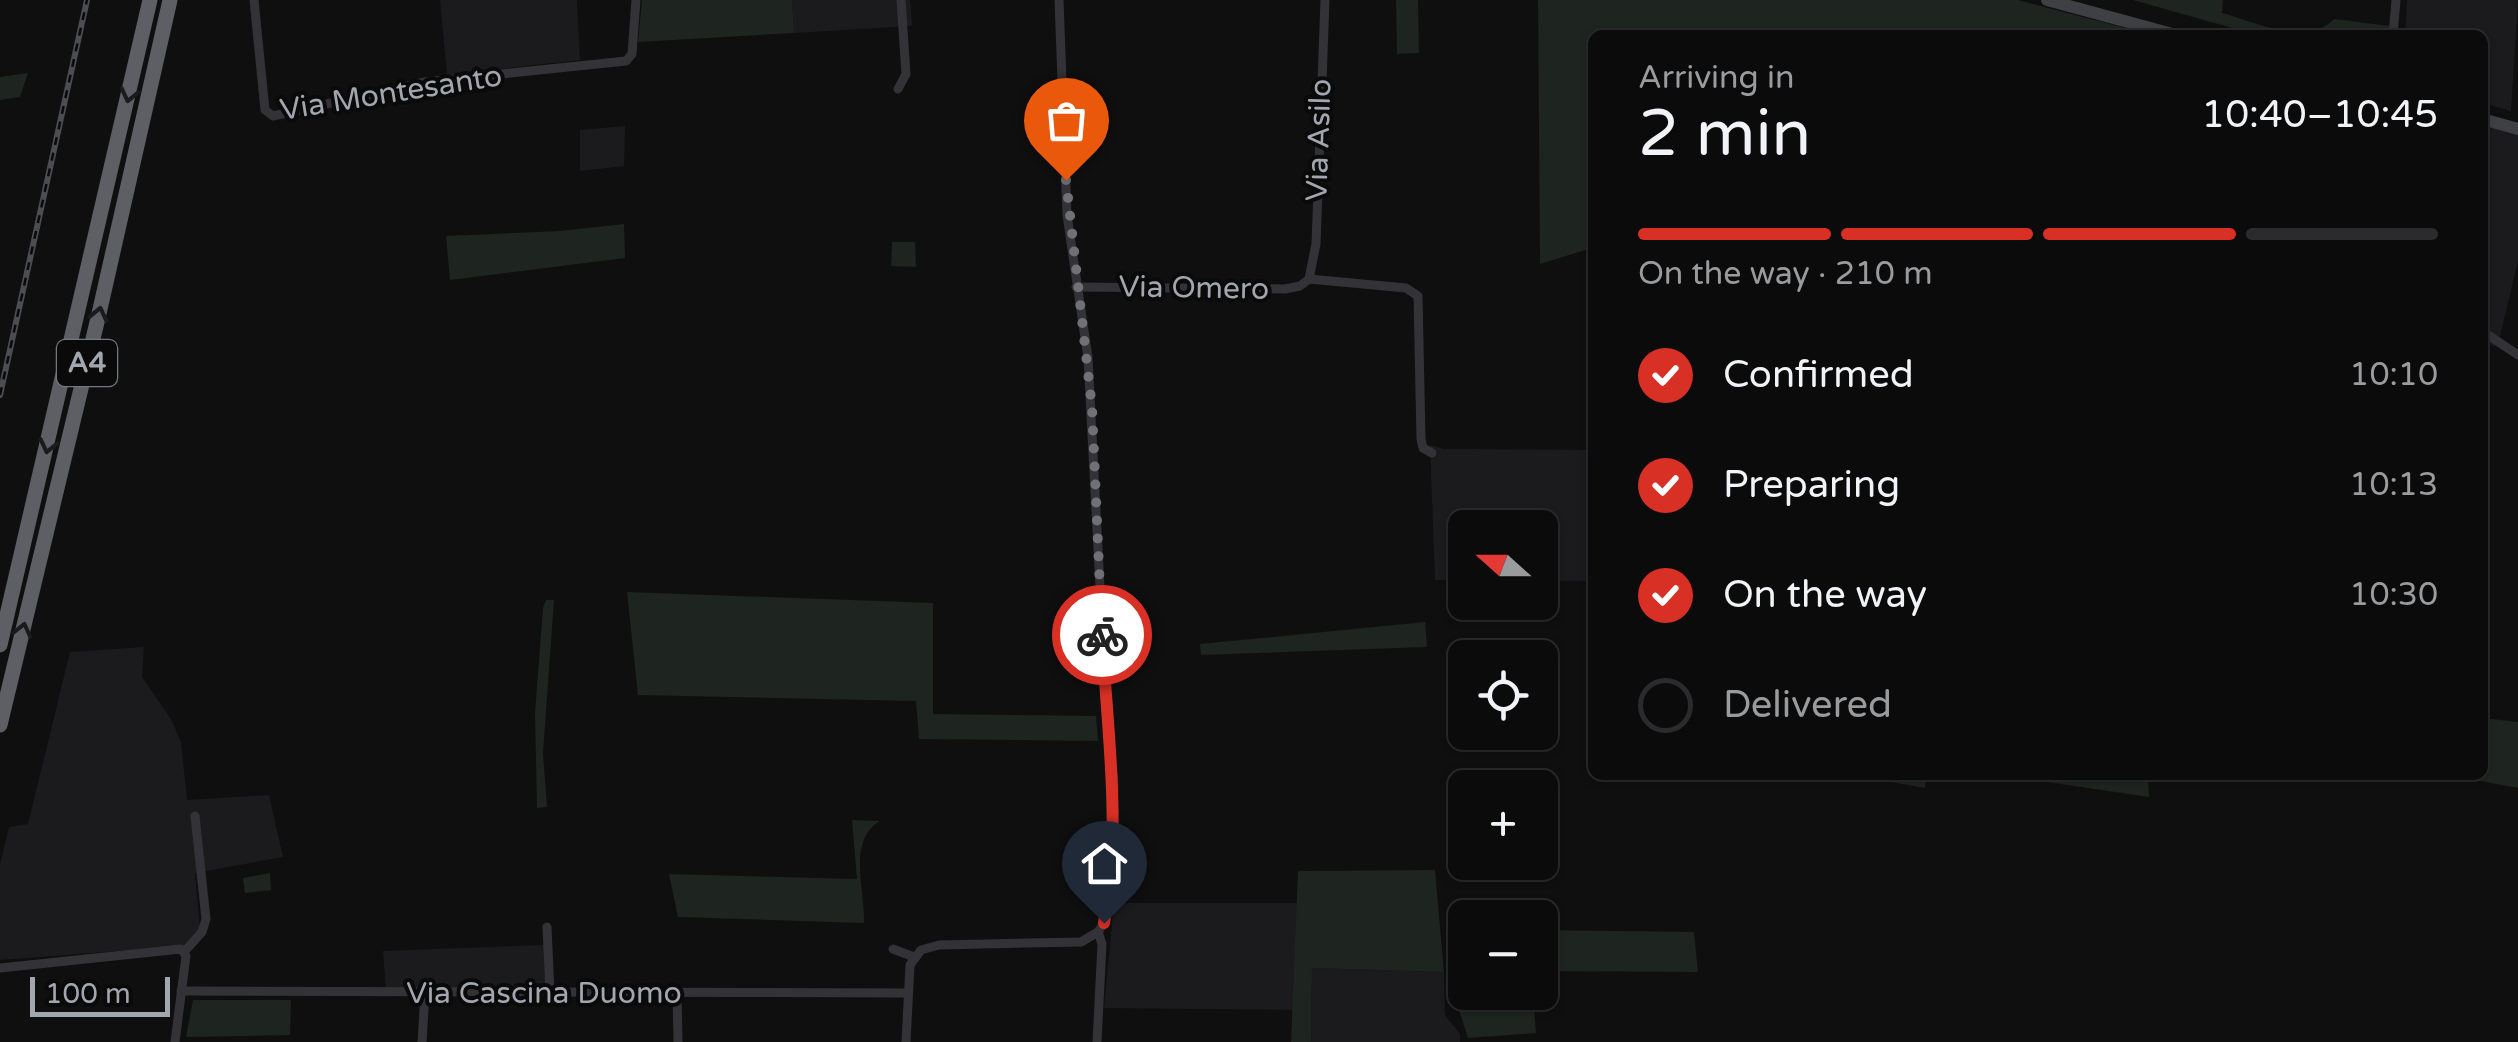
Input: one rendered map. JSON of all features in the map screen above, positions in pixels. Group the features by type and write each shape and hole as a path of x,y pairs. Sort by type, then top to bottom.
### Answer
{"highway":[{"name":"A4","path":"0,644 150,0"},
{"name":"A4","path":"0,724 170,0"}],"street":[{"name":"Via Montesanto","path":"254,0 264,110 272,116 426,82 626,61 632,54 636,0"},
{"path":"898,89 906,74 902,0"},
{"path":"906,1042 907,993 914,957 920,950 939,944 1082,942 1098,932 1106,912 1114,785 1092,407 1068,215 1060,0"},
{"name":"Via Asilo","path":"1309,278 1316,244 1325,0"},
{"path":"2047,0 2158,30"},
{"path":"2393,30 2396,0"},
{"path":"2488,121 2518,129"},
{"name":"Via Omero","path":"1076,287 1285,289 1300,286 1309,278 1406,288 1418,296 1421,439 1432,454"},
{"path":"2488,335 2518,355"},
{"path":"176,1042 184,952 202,932 206,919 195,816"},
{"path":"547,927 550,993"},
{"path":"1097,1042 1102,944 1098,932"},
{"path":"0,968 176,948 184,952"},
{"path":"893,949 914,957"},
{"name":"Via Cascina Duomo","path":"182,990 907,993"},
{"path":"422,1042 425,993"},
{"path":"677,993 678,1042"}],"shaded area":[{"path":"440,0 577,0 580,60 447,75"},
{"path":"642,0 792,0 794,33 638,42"},
{"path":"792,0 910,0 912,26 794,33"},
{"path":"1396,0 1418,0 1419,53 1397,54"},
{"path":"1538,0 2018,0 2133,30 1588,30 1588,249 1540,264"},
{"path":"2133,0 2223,0 2222,13 2280,30 2239,30"},
{"path":"2407,0 2518,0 2511,111 2488,104 2488,30 2405,30"},
{"path":"2334,19 2390,26 2389,30 2313,30"},
{"path":"28,73 20,97 0,100 0,77"},
{"path":"625,126 624,166 580,171 580,130"},
{"path":"2488,126 2518,135 2518,261 2494,347 2488,343"},
{"path":"624,224 625,258 450,280 446,236"},
{"path":"892,242 915,242 916,267 891,266"},
{"path":"1430,445 1444,449 1588,450 1588,581 1558,581 1558,510 1448,510 1448,580 1435,580"},
{"path":"627,592 933,603 933,714 1096,716 1098,741 919,739 916,701 638,695"},
{"path":"546,600 554,600 543,753 547,807 537,808 535,713"},
{"path":"1425,622 1427,647 1201,655 1200,644"},
{"path":"144,647 142,677 171,719 181,742 187,800 269,795 283,857 195,873 200,929 183,946 0,960 0,865 9,827 28,824 70,652"},
{"path":"2488,719 2518,722 2518,788 2476,780 2488,780"},
{"path":"1879,780 1926,780 1925,788"},
{"path":"2148,780 2149,797 2047,782"},
{"path":"852,820 880,821 870,829 861,853 864,923 678,917 669,874 857,879"},
{"path":"1435,870 1444,972 1312,968 1311,1042 1291,1042 1298,871"},
{"path":"270,873 271,890 245,893 243,878"},
{"path":"1114,903 1298,903 1293,1010 1104,1008"},
{"path":"1558,930 1694,932 1698,972 1558,971"},
{"path":"544,945 547,990 386,991 383,951"},
{"path":"1312,968 1444,972 1445,1015 1460,1034 1460,1042 1311,1042"},
{"path":"193,1000 291,1000 290,1035 186,1037"},
{"path":"1459,1010 1534,1010 1536,1033 1468,1038"}],"railway":[{"path":"0,395 87,0"}],"way so far":[{"path":"1066,180 1092,407 1102,635"}],"route":[{"path":"1102,635 1114,785 1104,923"}]}
